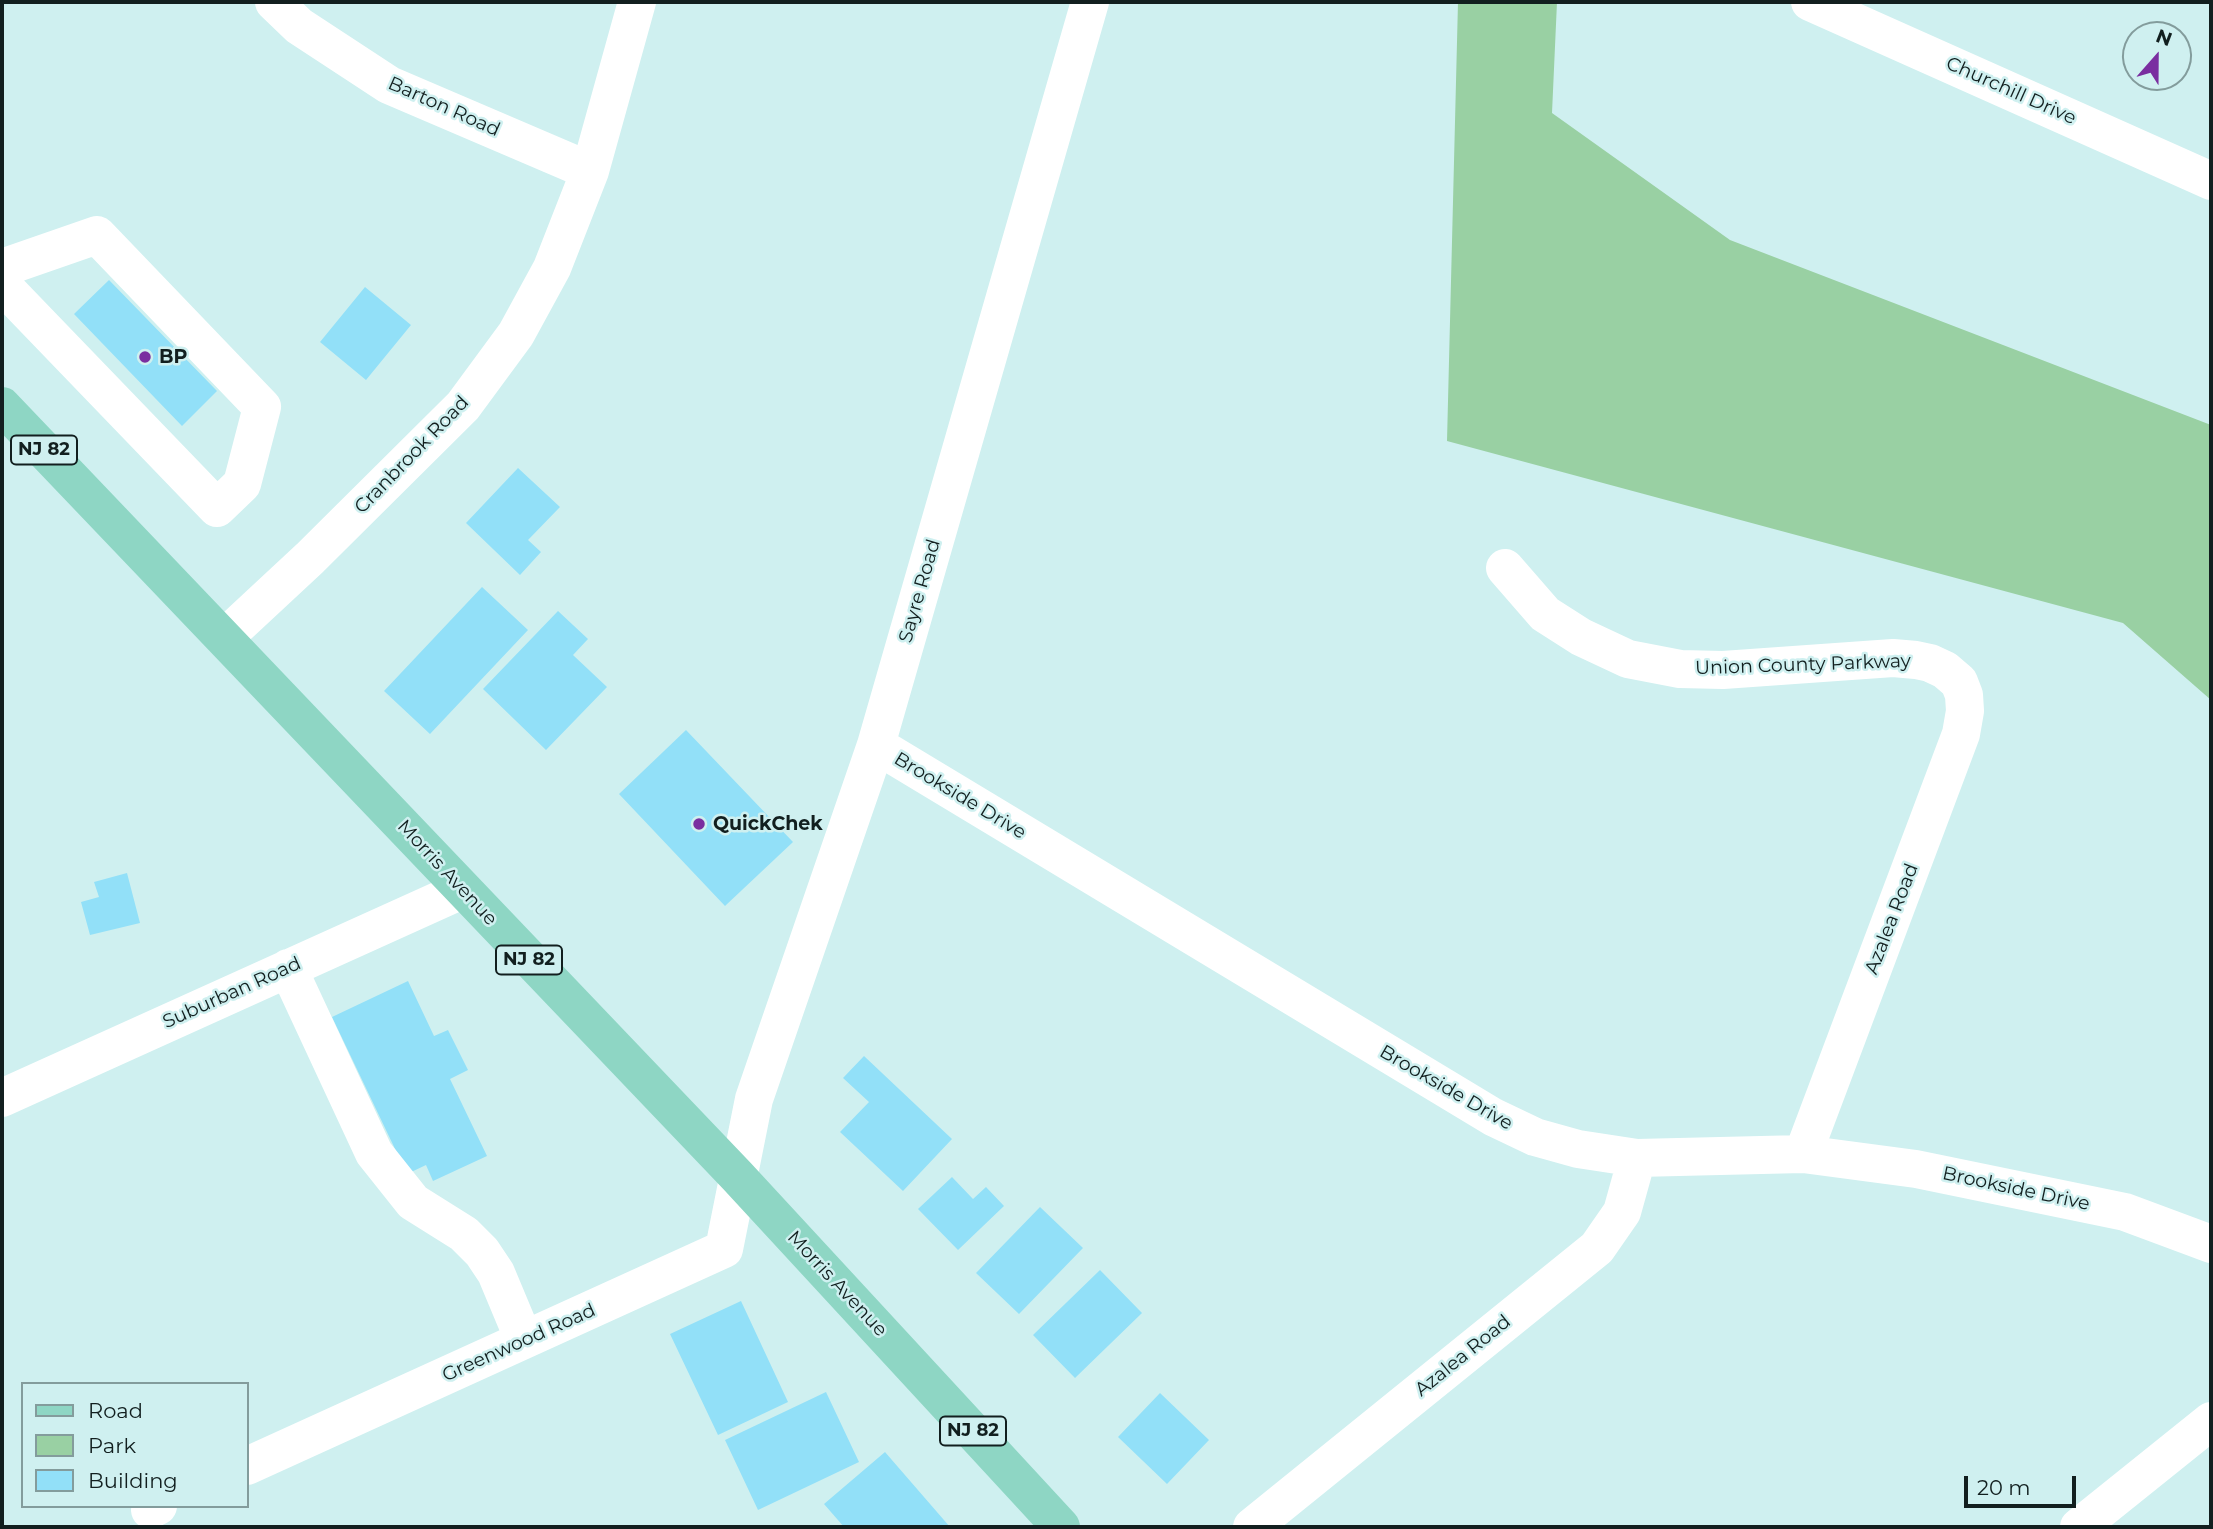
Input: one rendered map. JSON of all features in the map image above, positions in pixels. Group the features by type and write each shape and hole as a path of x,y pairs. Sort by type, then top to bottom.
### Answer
{"main road":[{"name":"Morris Avenue","path":"2,406 737,1177 1061,1527"}],"street":[{"name":"Barton Road","path":"274,2 299,26 389,85 590,171"},
{"name":"Cranbrook Road","path":"224,638 310,558 463,406 522,323 552,268 590,171 637,2"},
{"name":"Sayre Road","path":"737,1177 754,1099 876,746 1090,2"},
{"name":"Churchill Drive","path":"1810,2 2211,181"},
{"path":"2,268 97,235 262,407 242,484 217,508 2,285"},
{"name":"Union County Parkway","path":"1505,568 1545,614 1581,637 1628,659 1680,669 1723,670 1905,659 1930,663 1945,670 1959,682"},
{"name":"Azalea Road","path":"1803,1154 1961,734 1965,711 1964,695 1959,682"},
{"name":"Brookside Drive","path":"876,746 1493,1117 1535,1137 1578,1149 1637,1158 1803,1154 1916,1169 2125,1212 2211,1244"},
{"name":"Suburban Road","path":"2,1098 462,890"},
{"path":"288,968 374,1153 413,1202 456,1228 482,1252 496,1273 524,1340"},
{"name":"Azalea Road","path":"1252,1527 1597,1248 1622,1212 1637,1158"},
{"name":"Greenwood Road","path":"248,1466 724,1249 737,1177"},
{"path":"2080,1527 2211,1421"}],"green space":[{"path":"1458,2 1557,2 1552,113 1730,240 2211,425 2211,700 2123,623 1447,441"}],"building":[{"path":"109,280 217,391 182,426 74,314"},
{"path":"365,287 411,325 366,380 320,342"},
{"path":"518,468 560,507 528,540 541,552 520,575 466,523"},
{"path":"482,587 528,630 430,734 384,691"},
{"path":"558,611 588,639 573,655 607,687 546,750 483,689"},
{"path":"686,730 793,842 725,906 619,794"},
{"path":"127,873 140,923 90,935 81,902 99,897 94,882"},
{"path":"408,981 434,1036 448,1030 468,1070 450,1079 487,1156 433,1181 426,1165 407,1174 332,1017"},
{"path":"864,1056 952,1139 903,1191 840,1132 869,1102 843,1078"},
{"path":"952,1177 973,1199 986,1187 1004,1206 958,1250 918,1209"},
{"path":"1040,1207 1083,1248 1019,1314 976,1273"},
{"path":"1100,1270 1142,1313 1075,1378 1033,1335"},
{"path":"741,1301 788,1402 718,1435 670,1334"},
{"path":"826,1392 859,1462 758,1510 725,1440"},
{"path":"1160,1393 1209,1440 1167,1484 1118,1437"},
{"path":"885,1452 950,1527 844,1527 824,1504"}],"place":[{"name":"BP","path":"145,357"},
{"name":"QuickChek","path":"699,824"}]}
